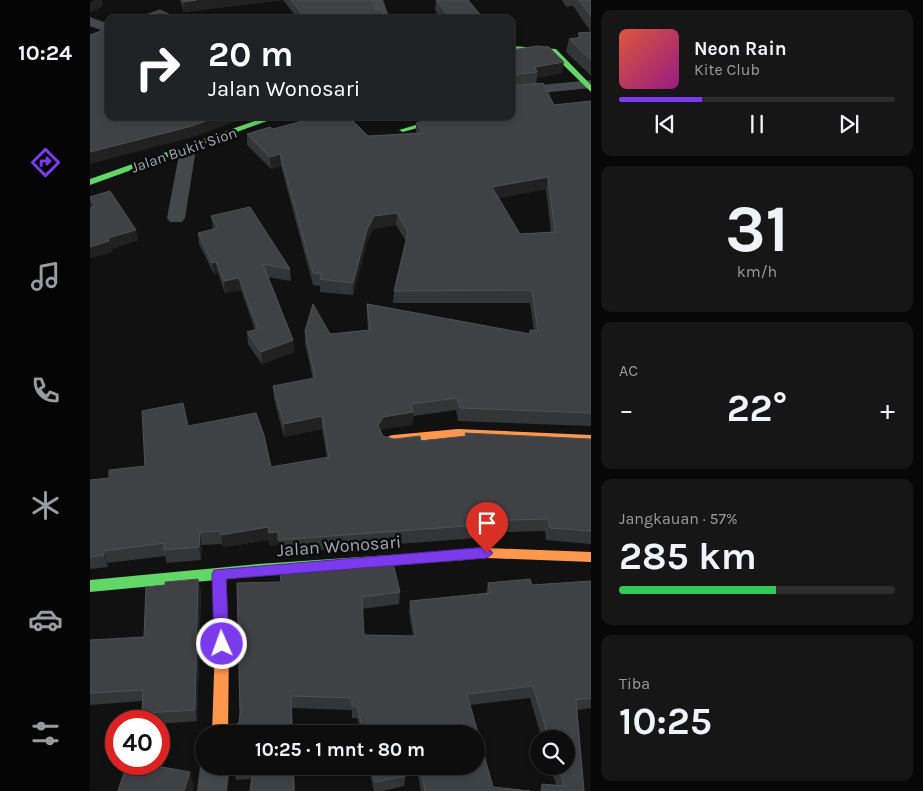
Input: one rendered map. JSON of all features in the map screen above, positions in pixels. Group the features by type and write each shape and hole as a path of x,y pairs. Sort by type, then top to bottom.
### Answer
{"street":[{"path":"376,0 382,15"},
{"path":"90,21 105,28"},
{"path":"515,48 553,51 589,86"},
{"path":"515,92 589,86"},
{"name":"Jalan Bukit Sion","path":"90,182 266,120"},
{"path":"404,130 441,120"},
{"path":"176,218 188,149"},
{"path":"393,439 458,433 590,439"},
{"name":"Jalan Wonosari","path":"90,586 487,553 590,557"},
{"path":"219,574 222,644 220,725"},
{"path":"212,791 214,775"}],"building":[{"path":"291,0 372,0 375,9 381,10 384,15 303,15"},
{"path":"436,0 468,0 481,15 448,15"},
{"path":"579,0 591,0 591,16"},
{"path":"160,10 171,15 146,15"},
{"path":"105,29 105,120 208,120 192,126 90,152 90,35"},
{"path":"591,32 591,60 569,39 582,37 578,33"},
{"path":"537,46 549,47 564,62 535,67 537,72 515,75 515,49"},
{"path":"543,83 554,105 591,101 591,413 460,408 457,398 411,404 413,412 383,417 378,426 383,436 394,439 420,436 421,441 466,436 465,433 591,439 591,531 550,528 548,519 478,521 479,525 278,540 278,532 269,533 268,527 221,535 220,531 200,532 199,547 164,550 164,543 104,551 104,555 90,557 90,480 109,478 109,470 145,466 142,411 183,403 188,426 256,413 264,435 271,467 329,457 322,416 284,424 273,386 315,378 305,331 313,304 330,334 370,330 367,304 530,334 530,330 538,331 532,290 394,291 408,232 397,213 374,216 367,230 353,283 320,279 322,274 313,273 280,154 270,157 247,134 270,127 273,129 306,120 352,120 368,136 423,133 416,123 427,120 515,120 515,86","holes":["548,177 555,232 520,234 492,187"]},
{"path":"110,191 136,230 108,238 109,241 90,247 90,208 95,206 90,197"},
{"path":"250,207 290,269 263,264 293,340 261,352 247,332 258,329 239,278 224,281 216,262 212,263 198,233 218,228 211,216"},
{"path":"393,563 400,592 362,597 364,635 416,636 410,601 490,593 488,583 530,579 532,585 591,581 591,698 576,700 584,791 542,791 542,784 564,786 561,775 575,775 575,730 546,730 533,686 467,694 476,725 362,725 357,706 352,706 352,698 291,696 292,725 235,725 239,723 240,713 237,583 281,582 280,572"},
{"path":"198,579 195,710 142,710 143,690 90,693 90,640 144,637 146,587 165,585 165,582"},
{"path":"485,758 493,787 530,791 425,791 422,775 485,775"},
{"path":"170,768 190,772 184,791 118,791 123,775 170,775"},
{"path":"252,775 293,775 294,791 250,791"},
{"path":"373,775 405,775 405,776 375,782"}],"traffic: fast":[{"path":"515,48 553,51 591,90"},
{"path":"90,182 266,120"},
{"path":"403,130 441,120"},
{"path":"90,586 258,570 464,555"}],"traffic: slow":[{"path":"393,439 458,433 591,439"},
{"path":"464,555 487,553 591,557"},
{"path":"219,574 222,644 220,725"}],"route":[{"path":"222,644 219,574 487,553"}]}
